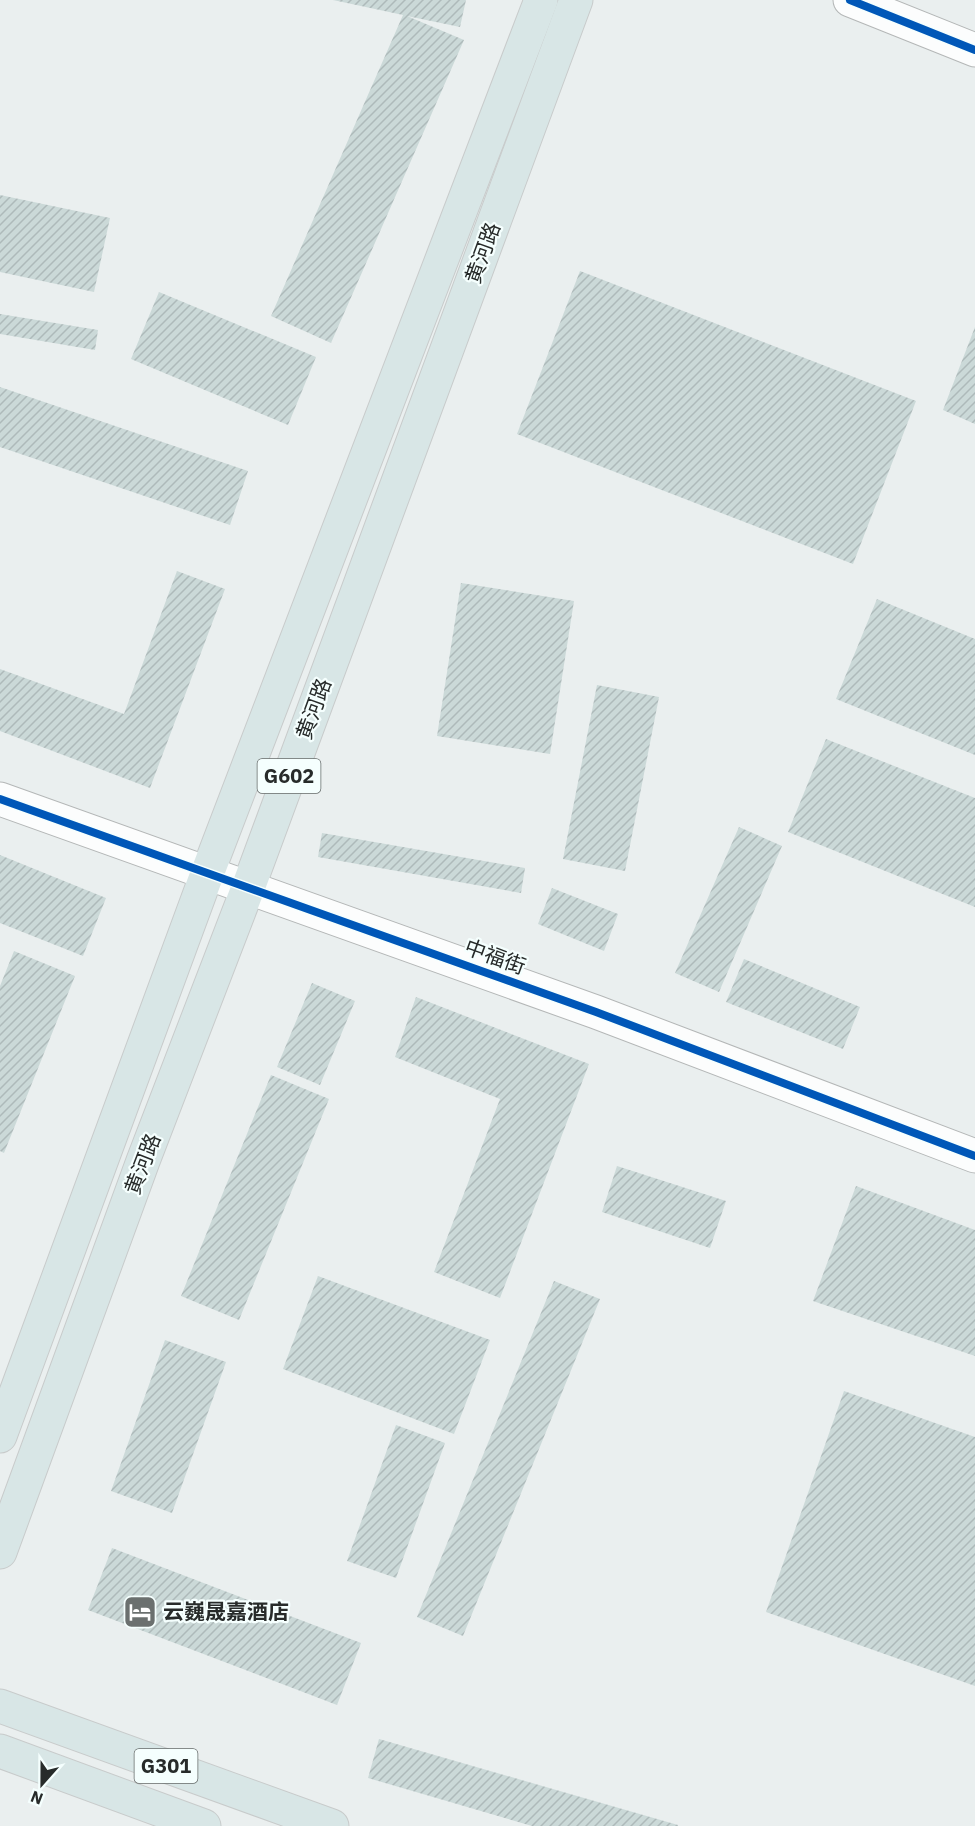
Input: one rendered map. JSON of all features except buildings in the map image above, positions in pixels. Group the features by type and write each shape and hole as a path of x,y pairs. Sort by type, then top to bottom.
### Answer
{"highway":[{"name":"黄河路","path":"0,1436 207,874 541,0"},
{"name":"黄河路","path":"0,1552 143,1161 248,888 576,0"},
{"name":"G301","path":"0,1706 332,1826"},
{"name":"G301","path":"0,1751 204,1826"}],"street":[{"path":"850,0 975,50"},
{"name":"中福街","path":"0,799 596,1012 975,1156"}],"cycle path":[{"path":"850,0 975,50"},
{"path":"0,799 596,1012 975,1156"}],"place":[{"name":"云巍晟嘉酒店","path":"140,1612"}]}
